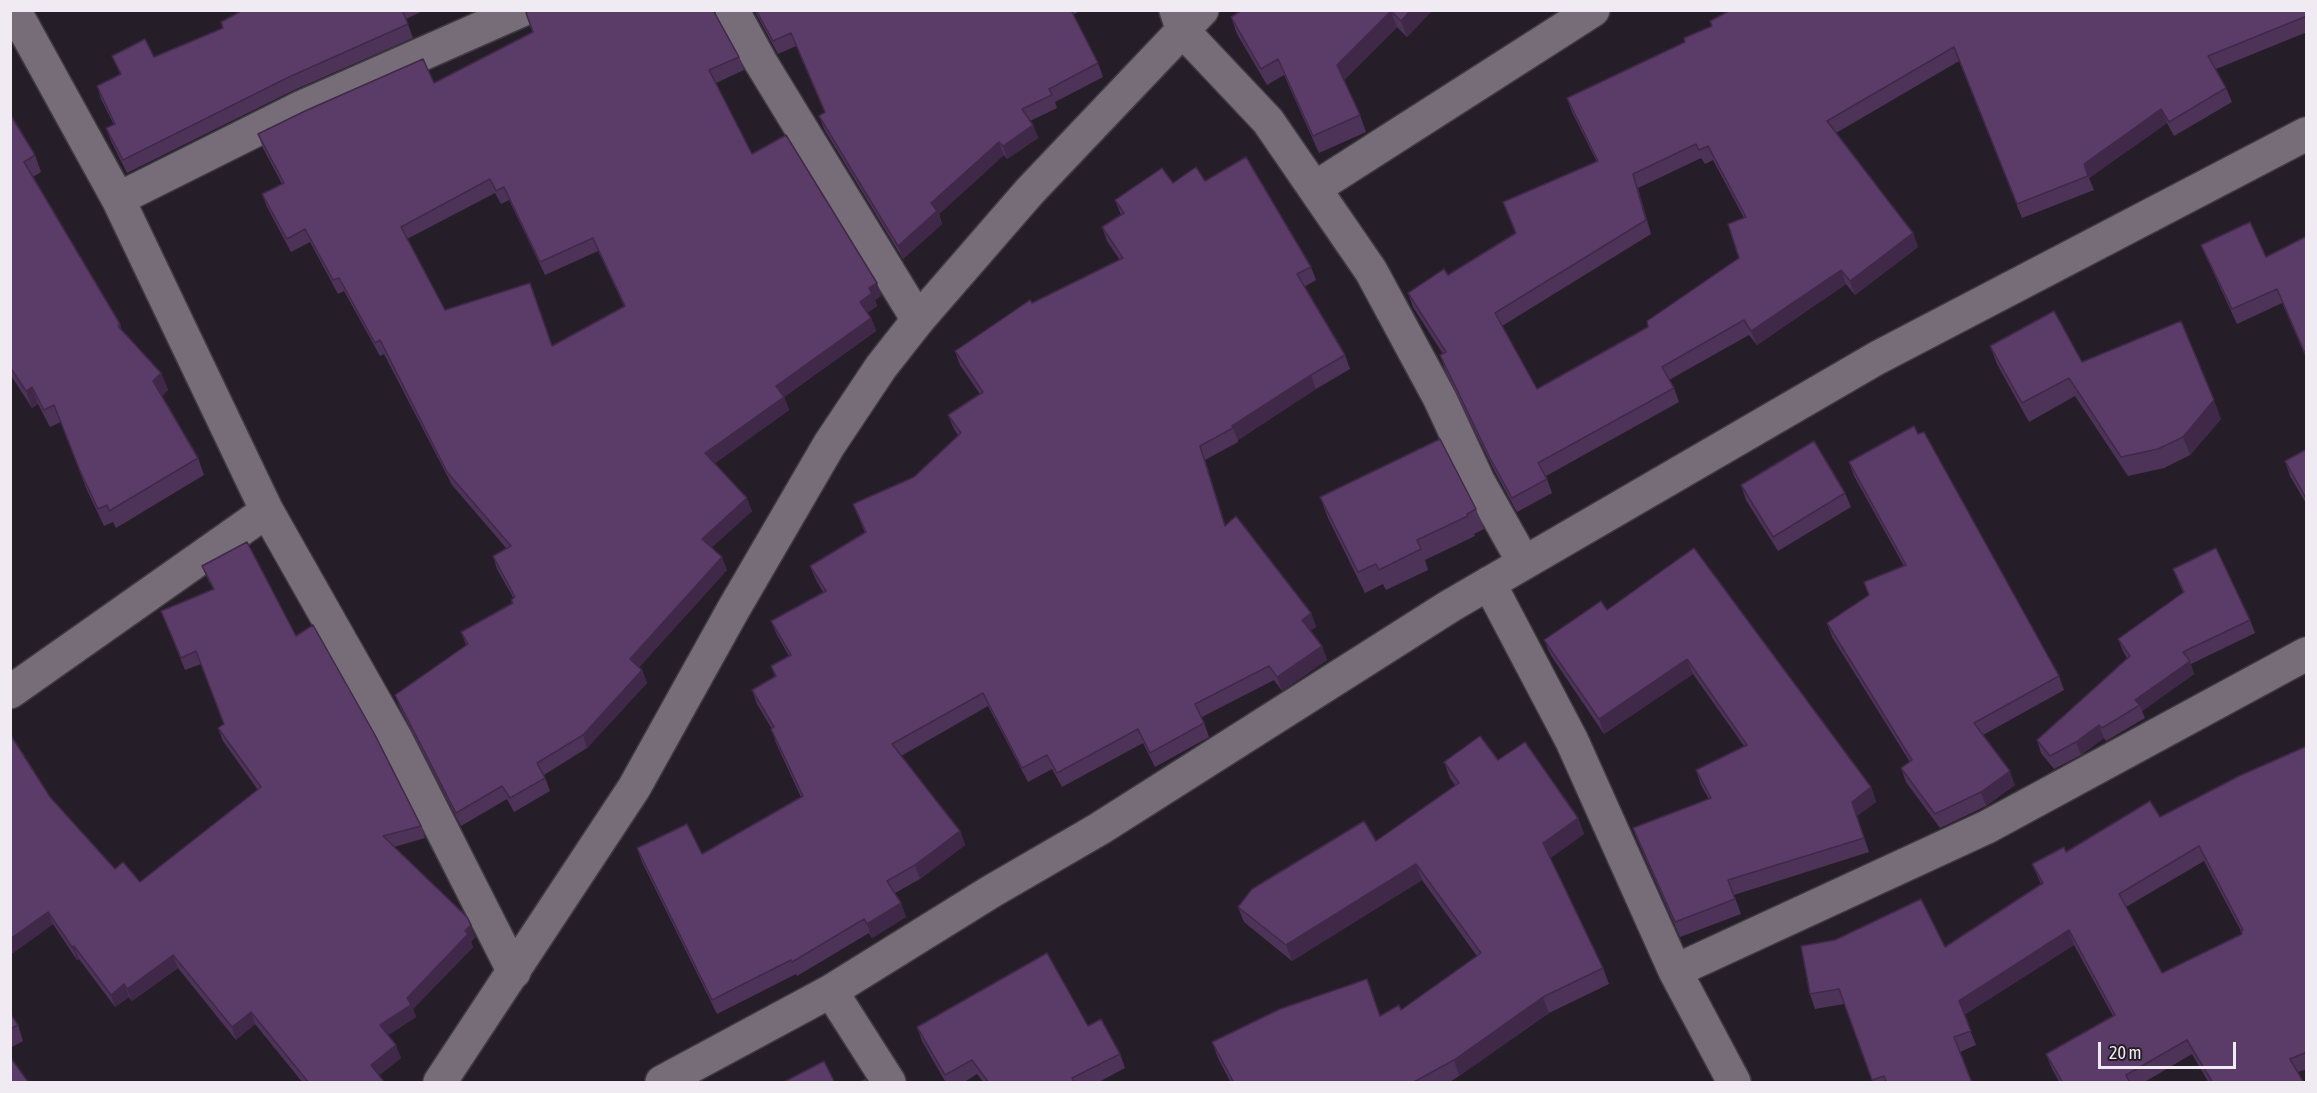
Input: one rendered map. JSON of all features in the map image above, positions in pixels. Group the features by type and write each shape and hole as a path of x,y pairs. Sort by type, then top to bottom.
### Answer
{"street":[{"path":"14,10 118,199 267,511 396,739 514,972"},
{"path":"118,199 302,107 522,10"},
{"path":"732,10 760,61 918,320"},
{"path":"1315,188 1593,10"},
{"path":"440,1083 634,788 828,445 881,367 918,320 1030,191 1187,17 1268,121 1371,271 1440,399 1478,481 1524,562"},
{"path":"662,1083 831,991 992,891 1099,829 1400,637 1489,583 1877,358 2307,134"},
{"path":"10,692 267,511"},
{"path":"1489,583 1572,741 1675,970 1734,1083"},
{"path":"1675,970 1987,827 2307,654"},
{"path":"831,991 889,1083"}],"building":[{"path":"243,10 402,10 408,24 289,77 123,160 106,128 115,124 97,86 121,74 112,56 145,39 154,57 223,28 221,22"},
{"path":"529,10 713,10 739,57 709,70 752,154 786,135 877,283 869,288 872,293 860,302 871,318 776,386 784,397 705,453 747,498 702,539 722,557 630,659 642,670 583,735 537,763 545,778 510,798 502,786 456,813 395,695 468,644 461,632 513,603 511,600 515,597 493,556 511,546 447,472 380,340 375,343 339,278 333,280 305,229 287,239 262,194 284,183 258,134 423,59 434,83 533,32 526,13","holes":["490,179 496,191 504,187 540,262 593,238 625,306 552,346 530,283 445,310 401,227"]},
{"path":"756,10 1071,10 1098,63 1049,89 1052,95 1022,109 1033,125 1003,146 999,142 931,203 937,211 898,246 819,116 825,112 791,33 773,41"},
{"path":"1242,10 1411,10 1401,21 1391,11 1337,65 1360,115 1313,136 1278,59 1261,69 1231,17"},
{"path":"1731,10 2307,10 2307,16 2208,56 2226,88 2169,122 2161,109 2084,164 2088,176 2017,204 1954,47 1827,121 1913,233 1850,281 1841,270 1751,331 1744,320 1662,367 1674,388 1538,463 1547,479 1512,498 1440,355 1446,352 1408,293 1444,269 1448,275 1516,233 1503,202 1598,161 1567,98 1685,42 1684,38 1712,26 1710,21","holes":["1696,144 1699,150 1708,146 1746,217 1728,224 1739,258 1647,321 1648,327 1537,389 1495,313 1646,220 1633,174"]},
{"path":"10,114 35,155 24,162 120,324 118,326 161,373 153,381 198,458 109,511 107,505 98,509 54,405 44,410 32,387 26,391 10,367"},
{"path":"1246,157 1311,267 1297,274 1345,355 1232,426 1233,428 1200,446 1225,526 1236,516 1311,613 1302,620 1322,646 1277,677 1269,666 1195,704 1204,723 1150,753 1138,729 1057,773 1047,755 1022,768 983,693 892,744 960,831 915,865 887,881 901,903 867,924 864,919 792,962 791,960 712,1000 637,848 687,824 702,854 803,796 771,729 774,727 752,690 776,676 771,666 791,655 771,621 826,591 810,566 866,532 853,504 914,477 961,433 948,415 983,392 955,351 1030,300 1032,303 1123,258 1102,227 1124,213 1115,200 1162,168 1173,183 1196,167 1205,181"},
{"path":"2250,222 2266,257 2307,236 2307,358 2277,289 2232,309 2201,245"},
{"path":"2054,311 2082,362 2181,321 2214,400 2183,437 2158,449 2121,457 2069,378 2022,403 1990,346"},
{"path":"1914,426 1918,434 1924,432 2059,676 1974,723 2010,771 1981,792 1935,814 1901,768 1912,760 1827,623 1869,595 1864,582 1906,565 1849,462"},
{"path":"1440,439 1476,509 1467,514 1468,516 1417,540 1421,549 1379,570 1376,564 1358,572 1320,497"},
{"path":"1814,441 1845,493 1773,537 1741,485"},
{"path":"2307,449 2307,500 2285,461"},
{"path":"247,542 296,636 313,625 375,735 421,826 383,836 467,917 471,925 465,931 468,934 407,998 411,1005 380,1025 396,1045 371,1065 385,1083 309,1083 251,1012 232,1027 173,955 127,989 124,984 111,995 74,946 72,947 48,912 10,939 10,734 50,797 115,869 123,862 140,882 261,787 218,728 224,724 196,651 181,658 161,611 214,589 202,566"},
{"path":"1694,548 1871,787 1852,802 1864,838 1728,880 1735,899 1675,922 1633,828 1711,798 1696,770 1747,745 1687,659 1599,719 1544,640 1601,601 1607,610"},
{"path":"2216,548 2250,620 2183,652 2190,661 2135,700 2140,705 2102,728 2099,725 2076,742 2050,756 2037,740 2130,656 2118,639 2184,592 2173,569"},
{"path":"1480,736 1498,760 1525,742 1578,818 1543,843 1603,968 1543,997 1454,1060 1412,1083 1234,1083 1212,1042 1280,1009 1367,979 1380,1016 1399,1005 1401,1010 1481,953 1416,864 1286,945 1238,907 1252,889 1364,821 1376,841 1459,783 1444,762"},
{"path":"2307,746 2307,1052 2290,1059 2304,1083 2213,1083 2187,1040 2126,1075 2130,1083 2063,1083 2046,1054 2115,1015 2069,930 1959,1001 1971,1031 1954,1037 1972,1083 1887,1083 1884,1076 1872,1080 1839,989 1810,994 1801,946 1835,940 1921,899 1945,947 2043,883 2032,864 2064,847 2066,852 2150,801 2160,817 2239,776","holes":["2199,846 2243,930 2242,934 2162,973 2119,894"]},
{"path":"1047,953 1088,1026 1101,1019 1120,1054 1072,1078 1075,1083 989,1083 972,1060 945,1075 917,1027"},
{"path":"10,1013 18,1025 10,1029"},
{"path":"10,1057 29,1083 10,1083"},
{"path":"824,1061 835,1083 782,1083"}]}
